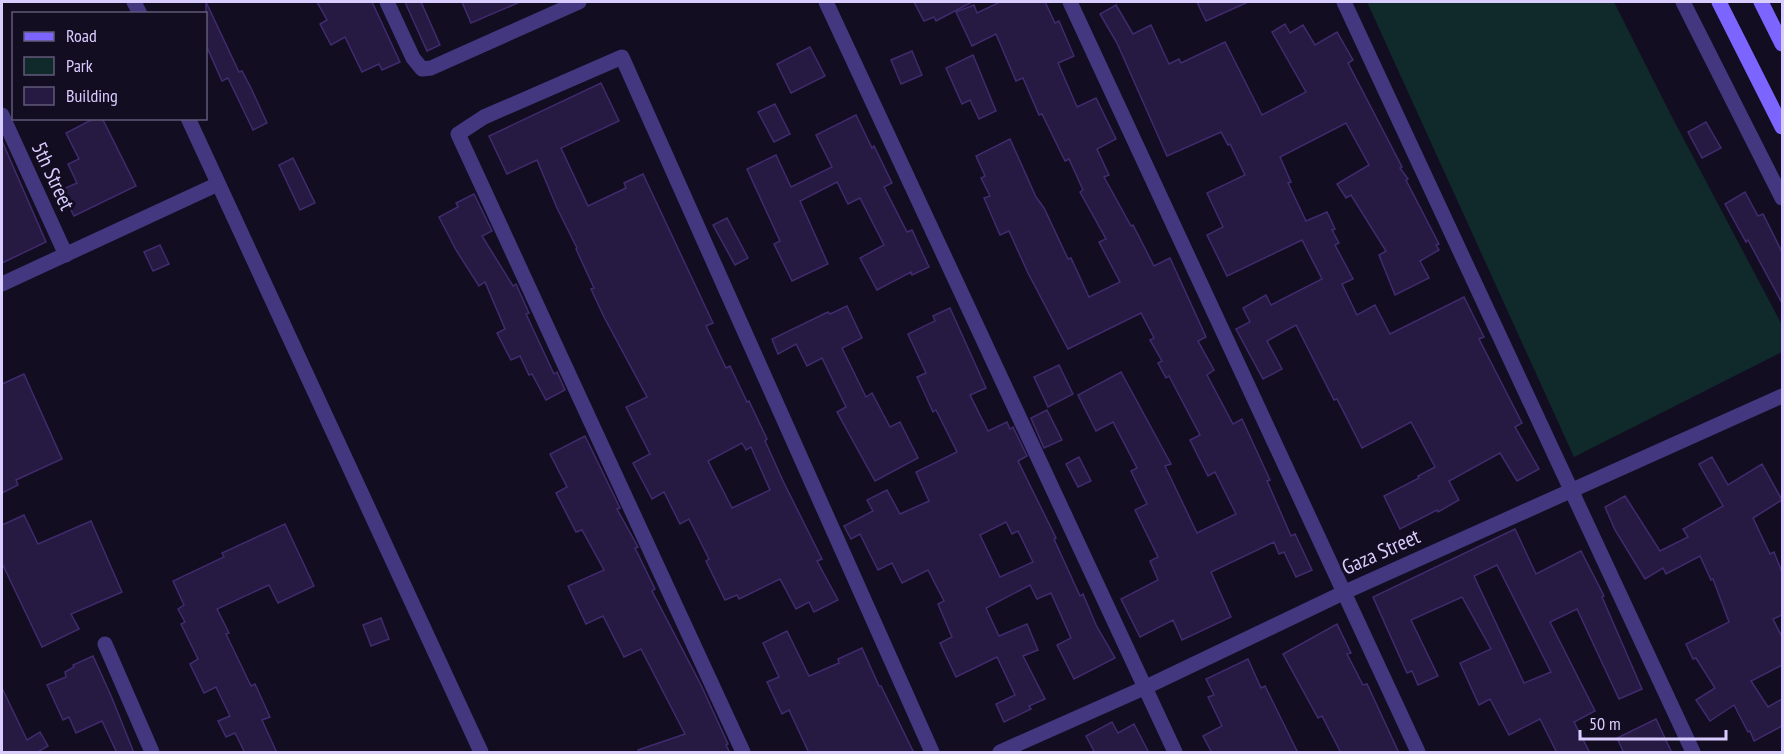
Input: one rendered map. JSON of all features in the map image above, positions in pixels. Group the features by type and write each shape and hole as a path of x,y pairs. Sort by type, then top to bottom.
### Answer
{"main road":[{"path":"1719,2 1782,128"},
{"path":"1761,2 1782,44"}],"street":[{"path":"387,2 412,58 422,69 431,68 579,2"},
{"path":"826,2 1175,753"},
{"path":"1070,2 1418,753"},
{"path":"1344,2 1693,753"},
{"path":"1683,2 1782,198"},
{"path":"743,753 458,134 484,117 622,57 932,753"},
{"name":"5th Street","path":"2,116 66,255"},
{"path":"189,120 481,753"},
{"path":"2,284 218,184"},
{"name":"Gaza Street","path":"1000,753 1144,688 1345,592 1782,396"},
{"path":"105,644 152,753"}],"green space":[{"path":"1367,2 1614,2 1782,325 1782,352 1574,457"}],"building":[{"path":"206,2 239,72 242,71 267,123 253,130 228,78 222,81 207,47"},
{"path":"317,2 372,2 400,62 382,70 379,64 362,72 345,37 331,45 320,24 327,20"},
{"path":"405,2 421,2 440,45 427,51"},
{"path":"462,2 520,2 471,23"},
{"path":"914,2 972,2 936,21 934,17 924,21"},
{"path":"1000,2 1045,2 1055,23 1059,21 1074,56 1058,63 1077,107 1096,98 1116,139 1097,149 1109,175 1104,177 1154,266 1170,258 1206,337 1198,341 1214,370 1207,375 1233,424 1242,419 1270,480 1267,481 1291,536 1295,534 1312,570 1296,577 1284,552 1279,554 1274,542 1211,572 1231,617 1182,640 1173,620 1140,637 1121,599 1158,580 1150,561 1158,557 1135,510 1147,504 1131,471 1137,468 1113,422 1096,431 1078,395 1121,372 1171,464 1165,466 1197,533 1236,514 1215,472 1208,476 1190,440 1200,435 1169,376 1166,378 1158,363 1162,361 1150,340 1154,338 1141,313 1068,349 1009,231 1000,235 984,198 990,196 981,178 985,176 976,156 1010,139 1036,197 1044,208 1068,259 1071,258 1089,297 1120,282 1099,242 1106,239 1080,192 1083,190 1069,159 1065,161 1042,114 1039,115 1023,78 1016,81 996,34 972,46 956,12 974,5 977,13"},
{"path":"1197,2 1248,2 1206,21"},
{"path":"1116,5 1133,34 1151,25 1169,64 1179,59 1181,63 1225,42 1262,115 1306,92 1272,32 1285,24 1290,33 1303,25 1315,45 1337,32 1353,60 1348,63 1439,244 1436,245 1439,250 1420,261 1429,278 1395,295 1379,255 1386,251 1351,195 1346,198 1337,184 1369,165 1346,123 1280,157 1291,182 1288,183 1306,221 1327,212 1335,229 1332,230 1339,243 1335,245 1353,279 1342,284 1357,315 1375,305 1390,334 1464,297 1484,337 1479,339 1522,423 1515,427 1539,469 1517,481 1500,453 1449,481 1459,500 1400,529 1384,496 1435,467 1411,422 1362,448 1337,399 1334,400 1296,325 1267,341 1282,369 1263,379 1236,329 1250,322 1243,308 1266,295 1271,305 1322,279 1302,240 1227,276 1207,235 1223,227 1207,193 1245,175 1230,144 1228,145 1221,132 1167,156 1117,43 1100,14"},
{"path":"810,47 825,76 791,93 777,64"},
{"path":"912,51 922,75 901,84 891,60"},
{"path":"973,55 996,111 979,119 970,100 962,104 946,68"},
{"path":"601,83 619,121 561,148 588,206 626,188 624,183 643,174 713,323 706,326 726,368 730,366 747,402 749,401 784,483 822,559 817,561 838,600 814,612 809,602 796,609 780,579 739,599 737,595 725,600 706,561 709,559 689,519 680,524 664,492 652,499 633,463 650,454 626,407 647,397 591,289 594,288 537,160 507,174 489,136","holes":["742,443 746,450 751,447 770,490 732,508 708,461"]},
{"path":"775,104 790,134 774,142 758,112"},
{"path":"856,115 892,183 884,187 907,232 912,230 929,267 912,275 911,272 877,290 860,258 884,245 860,198 848,204 837,182 800,201 828,264 792,281 774,244 780,241 747,169 776,155 791,187 832,167 816,135"},
{"path":"91,120 103,120 136,186 74,216 61,190 77,183 68,164 79,159 66,133"},
{"path":"1706,122 1721,148 1702,158 1688,132"},
{"path":"2,141 46,242 2,263"},
{"path":"293,158 315,203 300,210 279,165"},
{"path":"1745,192 1758,216 1763,214 1782,252 1782,303 1748,240 1746,242 1725,204"},
{"path":"474,194 492,231 482,236 513,286 516,284 529,313 526,314 554,374 557,372 565,390 546,400 532,374 529,375 520,356 511,360 497,333 505,329 485,282 479,286 456,250 439,217 458,207 456,203"},
{"path":"727,218 748,258 735,265 713,225"},
{"path":"160,245 169,264 153,271 144,252"},
{"path":"847,306 862,338 842,348 866,397 872,393 890,427 900,422 918,458 875,481 837,412 846,407 822,358 807,366 796,344 778,354 772,339 828,312 830,314"},
{"path":"950,308 986,388 970,395 988,431 1007,422 1010,429 1013,427 1027,456 1018,461 1056,538 1054,539 1080,596 1083,594 1096,625 1115,658 1074,679 1057,645 1071,638 1051,593 1037,599 1030,585 986,608 999,636 1027,624 1038,650 1023,656 1045,699 1029,706 1031,709 1004,722 996,704 1015,695 997,657 956,677 940,643 952,637 938,604 944,601 928,570 902,583 892,563 878,570 860,534 851,539 844,526 873,511 867,500 887,490 900,514 929,501 916,472 957,452 936,410 933,412 917,377 926,373 908,334 935,321 933,316","holes":["1006,522 1012,534 1018,531 1033,562 1000,577 980,535"]},
{"path":"1059,365 1073,394 1048,407 1034,377"},
{"path":"24,374 62,459 16,480 18,485 2,493 2,384"},
{"path":"1047,410 1062,440 1044,448 1031,418"},
{"path":"585,436 620,508 617,509 638,547 635,548 655,589 652,591 701,685 730,753 639,753 638,750 685,734 641,649 624,657 603,616 586,624 568,586 604,570 582,530 576,532 556,493 567,487 550,454"},
{"path":"1079,457 1091,481 1078,487 1066,464"},
{"path":"1712,457 1728,485 1762,464 1782,500 1753,518 1770,554 1774,552 1782,572 1782,615 1773,619 1782,637 1782,665 1751,681 1768,707 1782,699 1782,726 1754,741 1734,705 1710,721 1696,700 1715,688 1696,658 1693,659 1686,644 1729,622 1713,579 1711,580 1700,556 1666,574 1663,568 1645,579 1615,530 1605,507 1625,496 1660,551 1688,537 1683,529 1723,506 1699,464"},
{"path":"24,515 38,544 91,521 122,592 71,614 79,629 42,647 2,563 2,525"},
{"path":"285,524 314,586 278,603 269,585 217,609 229,633 226,634 251,686 255,684 270,717 262,720 277,753 245,753 235,733 226,737 218,721 230,716 216,687 204,693 190,664 198,659 181,624 185,622 178,609 184,605 173,581 224,557 222,553"},
{"path":"1515,529 1536,574 1581,551 1604,596 1602,597 1642,689 1619,699 1577,609 1550,622 1595,711 1574,722 1590,753 1557,753 1540,719 1509,735 1490,699 1479,705 1460,663 1491,649 1462,597 1411,620 1438,676 1418,685 1412,671 1407,673 1373,597","holes":["1497,565 1551,672 1524,683 1474,576"]},
{"path":"381,618 389,639 371,646 363,625"},
{"path":"1337,624 1351,653 1347,654 1363,685 1367,684 1399,753 1341,753 1322,716 1318,718 1283,654"},
{"path":"787,631 809,676 839,663 838,659 862,648 914,753 809,753 789,710 782,714 767,682 779,677 763,643"},
{"path":"93,656 134,753 117,753 102,721 76,733 69,717 63,720 47,685 66,677 65,672 74,667 73,665"},
{"path":"1248,659 1261,688 1265,686 1298,753 1212,753 1203,736 1222,726 1208,697 1214,695 1206,679"},
{"path":"2,688 27,740 40,732 48,746 36,753 2,753"},
{"path":"1656,719 1672,753 1624,753 1617,738"},
{"path":"1112,722 1118,733 1134,724 1149,753 1095,753 1086,736"}]}
